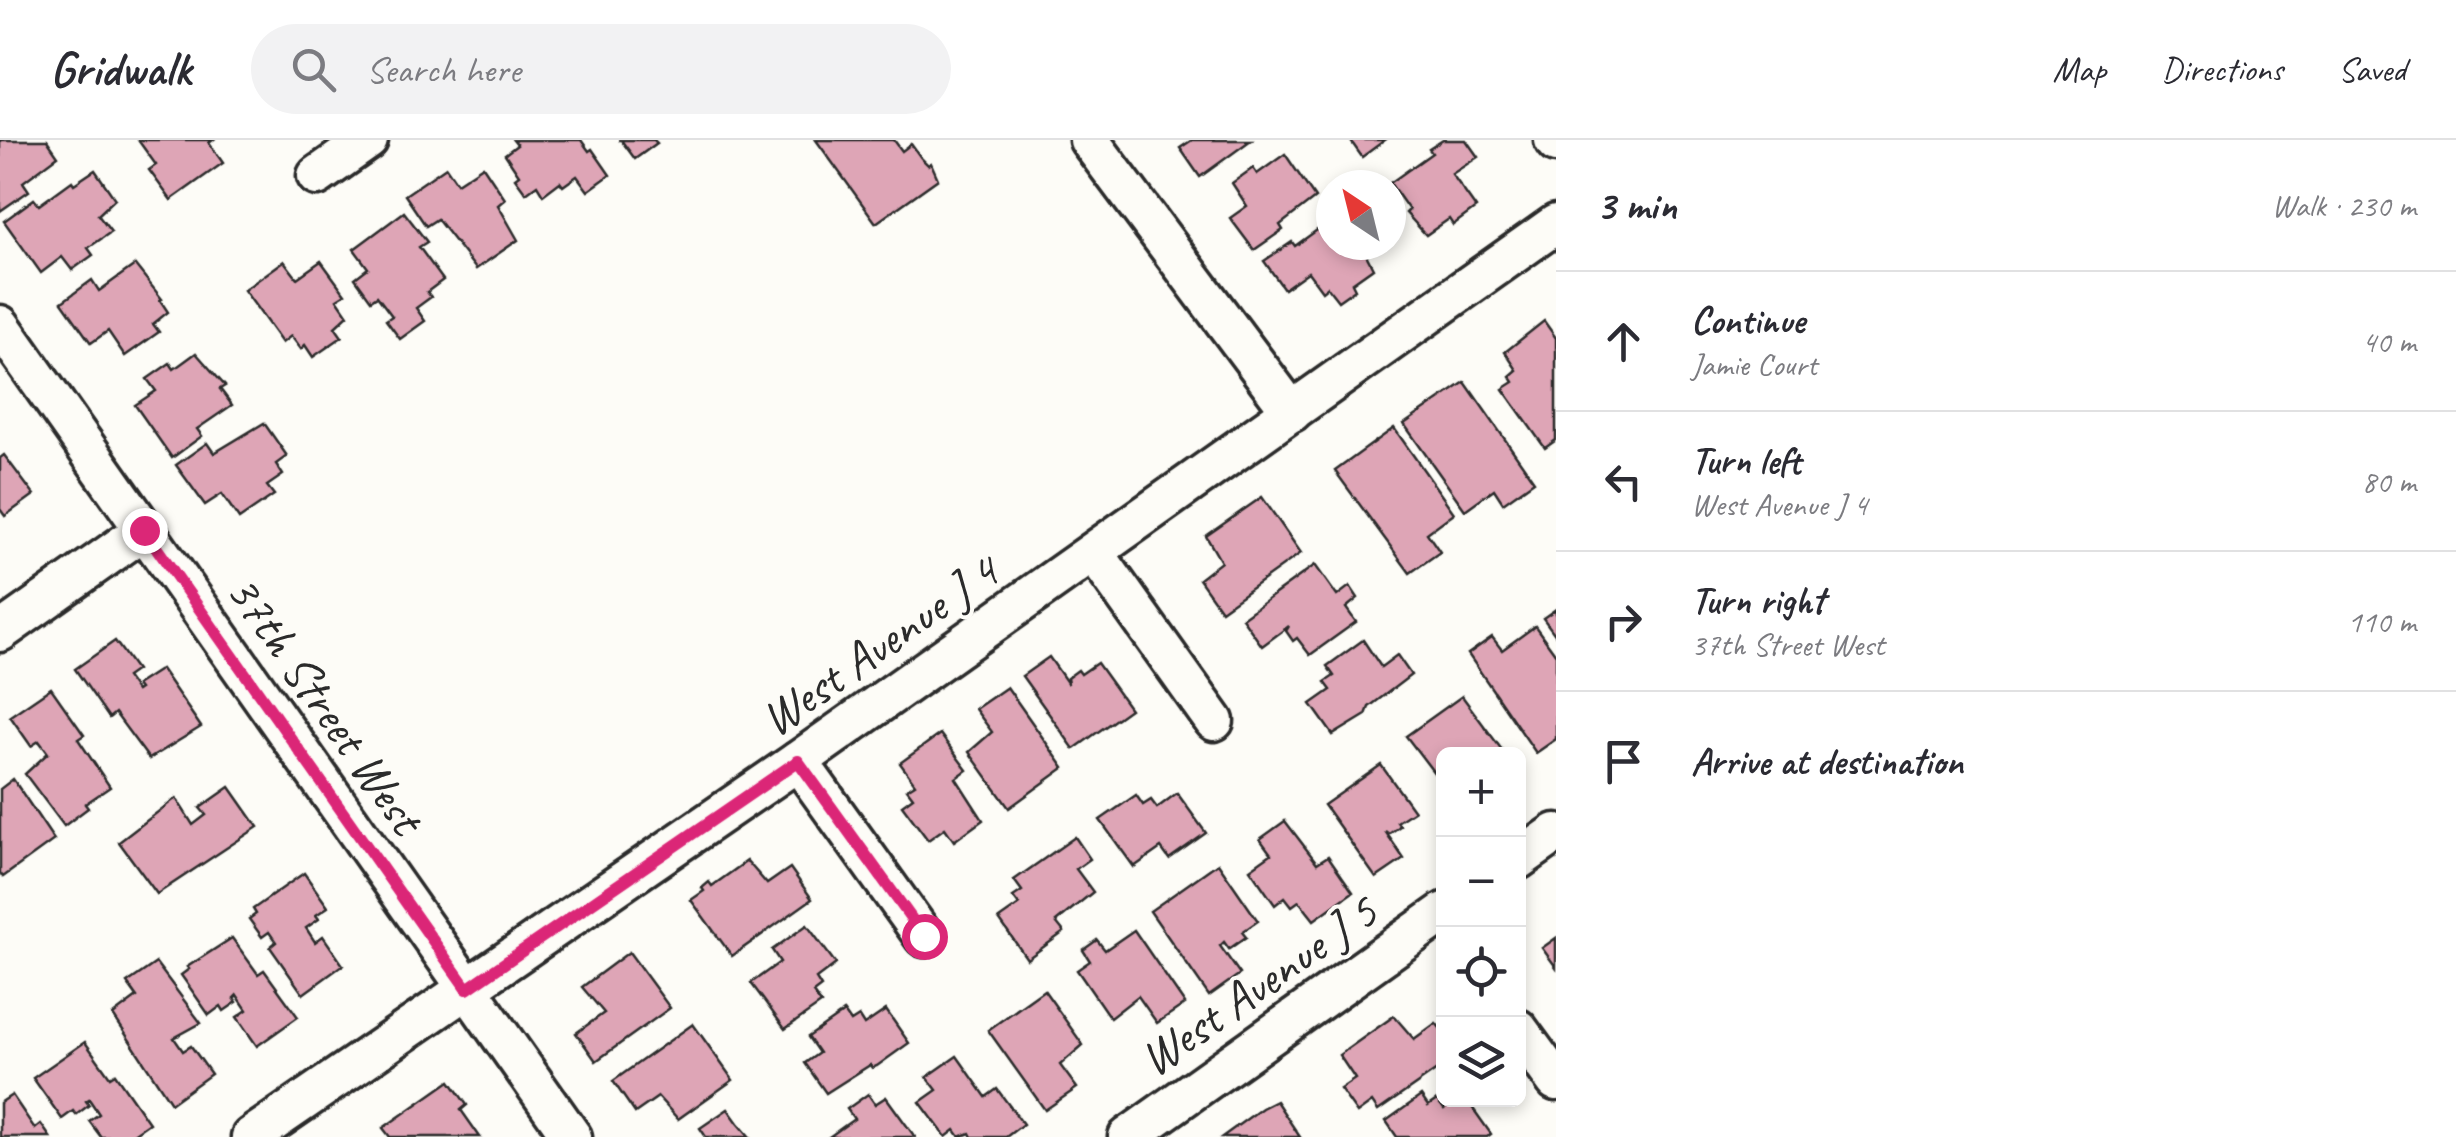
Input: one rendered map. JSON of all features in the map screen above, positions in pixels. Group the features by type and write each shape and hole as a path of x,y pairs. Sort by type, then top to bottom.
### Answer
{"street":[{"path":"316,176 368,140"},
{"path":"1088,140 1292,412"},
{"name":"West Avenue J 4","path":"251,1137 1094,554 1556,224"},
{"name":"37th Street West","path":"0,325 572,1137"},
{"path":"0,632 144,530"},
{"path":"1094,554 1214,722"},
{"path":"798,761 924,936"},
{"path":"1526,854 1556,833"},
{"name":"West Avenue J 5","path":"1128,1137 1436,922"},
{"path":"1526,1039 1556,1081"}],"building":[{"path":"0,140 47,140 58,156 23,182 29,191 0,211"},
{"path":"138,140 213,140 209,143 223,163 171,200 149,170 156,165"},
{"path":"513,140 581,140 610,175 588,191 577,176 563,186 560,182 543,195 537,185 526,193 505,154 517,145"},
{"path":"621,140 654,140 657,143 635,159"},
{"path":"816,140 894,140 902,151 911,144 928,165 931,163 938,179 876,223"},
{"path":"1192,140 1251,140 1200,177 1180,148"},
{"path":"1350,140 1385,140 1362,157"},
{"path":"1443,140 1466,140 1478,157 1452,174 1476,208 1453,225 1449,219 1426,235 1406,213 1406,172 1432,153 1429,149"},
{"path":"1285,154 1315,198 1280,225 1283,230 1254,250 1230,218 1247,206 1232,183 1253,168 1257,174"},
{"path":"483,166 505,199 498,205 518,240 476,269 437,219 426,226 405,195 446,167 457,183"},
{"path":"95,170 115,199 98,215 111,232 88,248 93,255 72,270 62,257 41,273 4,221 34,199 39,205"},
{"path":"404,212 427,242 419,247 443,280 427,292 431,297 416,308 425,321 400,339 386,320 392,316 377,296 371,300 355,278 368,268 354,249"},
{"path":"1316,231 1316,260 1369,260 1373,268 1352,283 1355,289 1338,301 1327,287 1322,291 1308,272 1284,289 1264,261 1292,242 1295,246"},
{"path":"284,261 297,278 321,261 345,294 337,299 348,315 335,327 342,337 313,357 305,345 301,349 291,336 282,343 244,290"},
{"path":"135,265 168,312 153,324 159,332 125,356 108,331 91,343 62,302 92,280 99,291"},
{"path":"1544,321 1556,338 1556,440 1545,448 1503,389 1514,382 1510,376 1517,370 1505,352"},
{"path":"196,353 225,386 220,389 232,405 197,429 202,436 172,458 135,405 156,391 147,379 170,363 174,369"},
{"path":"1465,382 1534,481 1503,503 1494,489 1465,510 1404,424"},
{"path":"264,423 287,456 276,464 283,475 267,486 274,495 239,519 222,494 205,505 176,465 207,443 214,453"},
{"path":"1394,428 1454,513 1427,533 1440,552 1410,573 1335,471"},
{"path":"4,455 34,495 5,516 0,509 0,458"},
{"path":"1262,497 1301,553 1221,610 1199,579 1221,562 1206,536"},
{"path":"1315,565 1337,596 1350,586 1358,598 1346,608 1356,622 1310,655 1297,638 1293,641 1286,631 1289,626 1262,646 1242,618"},
{"path":"1556,609 1556,636 1543,618"},
{"path":"1535,626 1556,655 1556,739 1536,753 1468,654 1492,637 1502,650"},
{"path":"1363,640 1381,667 1397,655 1411,675 1369,707 1366,715 1333,735 1311,704 1331,690 1325,682 1334,676 1327,666"},
{"path":"115,641 136,670 126,677 136,691 136,685 161,669 201,727 149,759 115,713 109,718 75,669"},
{"path":"1049,657 1068,684 1067,678 1078,670 1081,674 1097,663 1130,709 1074,749 1022,676"},
{"path":"1007,687 1064,768 1009,808 969,752 992,732 975,709"},
{"path":"51,688 84,735 78,739 110,787 85,804 88,808 64,826 25,774 48,753 39,741 31,746 10,716"},
{"path":"1462,696 1500,747 1436,747 1436,775 1406,736"},
{"path":"940,734 967,770 956,778 983,820 954,841 945,828 928,840 902,805 913,797 907,789 915,784 900,763"},
{"path":"1381,765 1414,811 1397,822 1400,826 1389,834 1385,831 1404,859 1376,878 1324,805"},
{"path":"13,779 54,840 3,877 0,789"},
{"path":"230,787 258,827 157,894 119,842 176,798 193,825 206,815 200,808"},
{"path":"1177,793 1206,833 1169,859 1161,848 1134,867 1100,820 1136,795 1143,805 1151,800 1157,808"},
{"path":"1285,821 1317,863 1328,856 1353,892 1314,920 1299,901 1292,906 1285,897 1275,905 1250,869 1271,854 1260,839"},
{"path":"1075,837 1090,859 1076,869 1093,892 1056,922 1064,932 1027,959 999,919 1019,905 1013,897 1022,891 1014,880"},
{"path":"747,861 767,884 790,868 812,899 732,956 691,900 709,882 712,886"},
{"path":"1218,863 1258,921 1242,932 1246,937 1229,949 1224,942 1220,946 1240,974 1209,996 1150,911"},
{"path":"304,873 328,907 306,928 315,942 323,936 343,965 303,994 270,947 276,942 269,932 262,937 249,919 256,914 253,909"},
{"path":"807,925 836,964 816,979 821,987 813,993 821,1004 785,1029 751,983 780,962 772,950"},
{"path":"1134,930 1185,1004 1157,1023 1138,996 1110,1018 1077,970 1090,961 1083,950 1097,940 1105,950"},
{"path":"232,938 258,974 264,970 298,1017 257,1046 237,1017 247,1010 237,995 237,1002 224,1011 221,1006 209,1015 181,975"},
{"path":"1556,938 1556,967 1542,948"},
{"path":"629,952 670,1008 596,1061 576,1033 604,1013 582,987"},
{"path":"156,963 201,1023 174,1038 183,1051 191,1046 211,1074 171,1103 113,1015 137,997 127,983"},
{"path":"1044,990 1083,1045 1060,1065 1077,1088 1045,1110 988,1030"},
{"path":"886,1010 909,1043 877,1066 870,1065 826,1093 805,1063 819,1053 808,1037 844,1012 851,1022 859,1017 864,1025"},
{"path":"1394,1016 1414,1039 1436,1023 1436,1071 1378,1111 1372,1102 1357,1113 1340,1089 1355,1079 1339,1055"},
{"path":"693,1024 733,1080 678,1119 658,1097 635,1113 613,1081"},
{"path":"85,1042 110,1077 115,1074 149,1123 129,1137 101,1137 89,1121 99,1114 89,1099 89,1105 76,1115 73,1111 62,1119 33,1078"},
{"path":"957,1056 986,1097 997,1089 1023,1124 1006,1137 972,1137 970,1133 960,1137 955,1130 946,1137 920,1102 937,1090 927,1077"},
{"path":"450,1081 467,1105 461,1110 480,1137 390,1137 383,1128"},
{"path":"868,1094 875,1104 886,1097 915,1137 829,1137 854,1119 847,1109"},
{"path":"12,1095 35,1129 41,1124 50,1137 0,1137 0,1103"},
{"path":"1421,1096 1428,1106 1436,1101 1436,1107 1444,1109 1472,1107 1491,1134 1397,1137 1386,1121"},
{"path":"1276,1101 1300,1137 1222,1137 1262,1108"},
{"path":"728,1109 750,1137 706,1137 700,1128"}],"route":[{"path":"144,530 467,989 798,761 924,936"}]}
